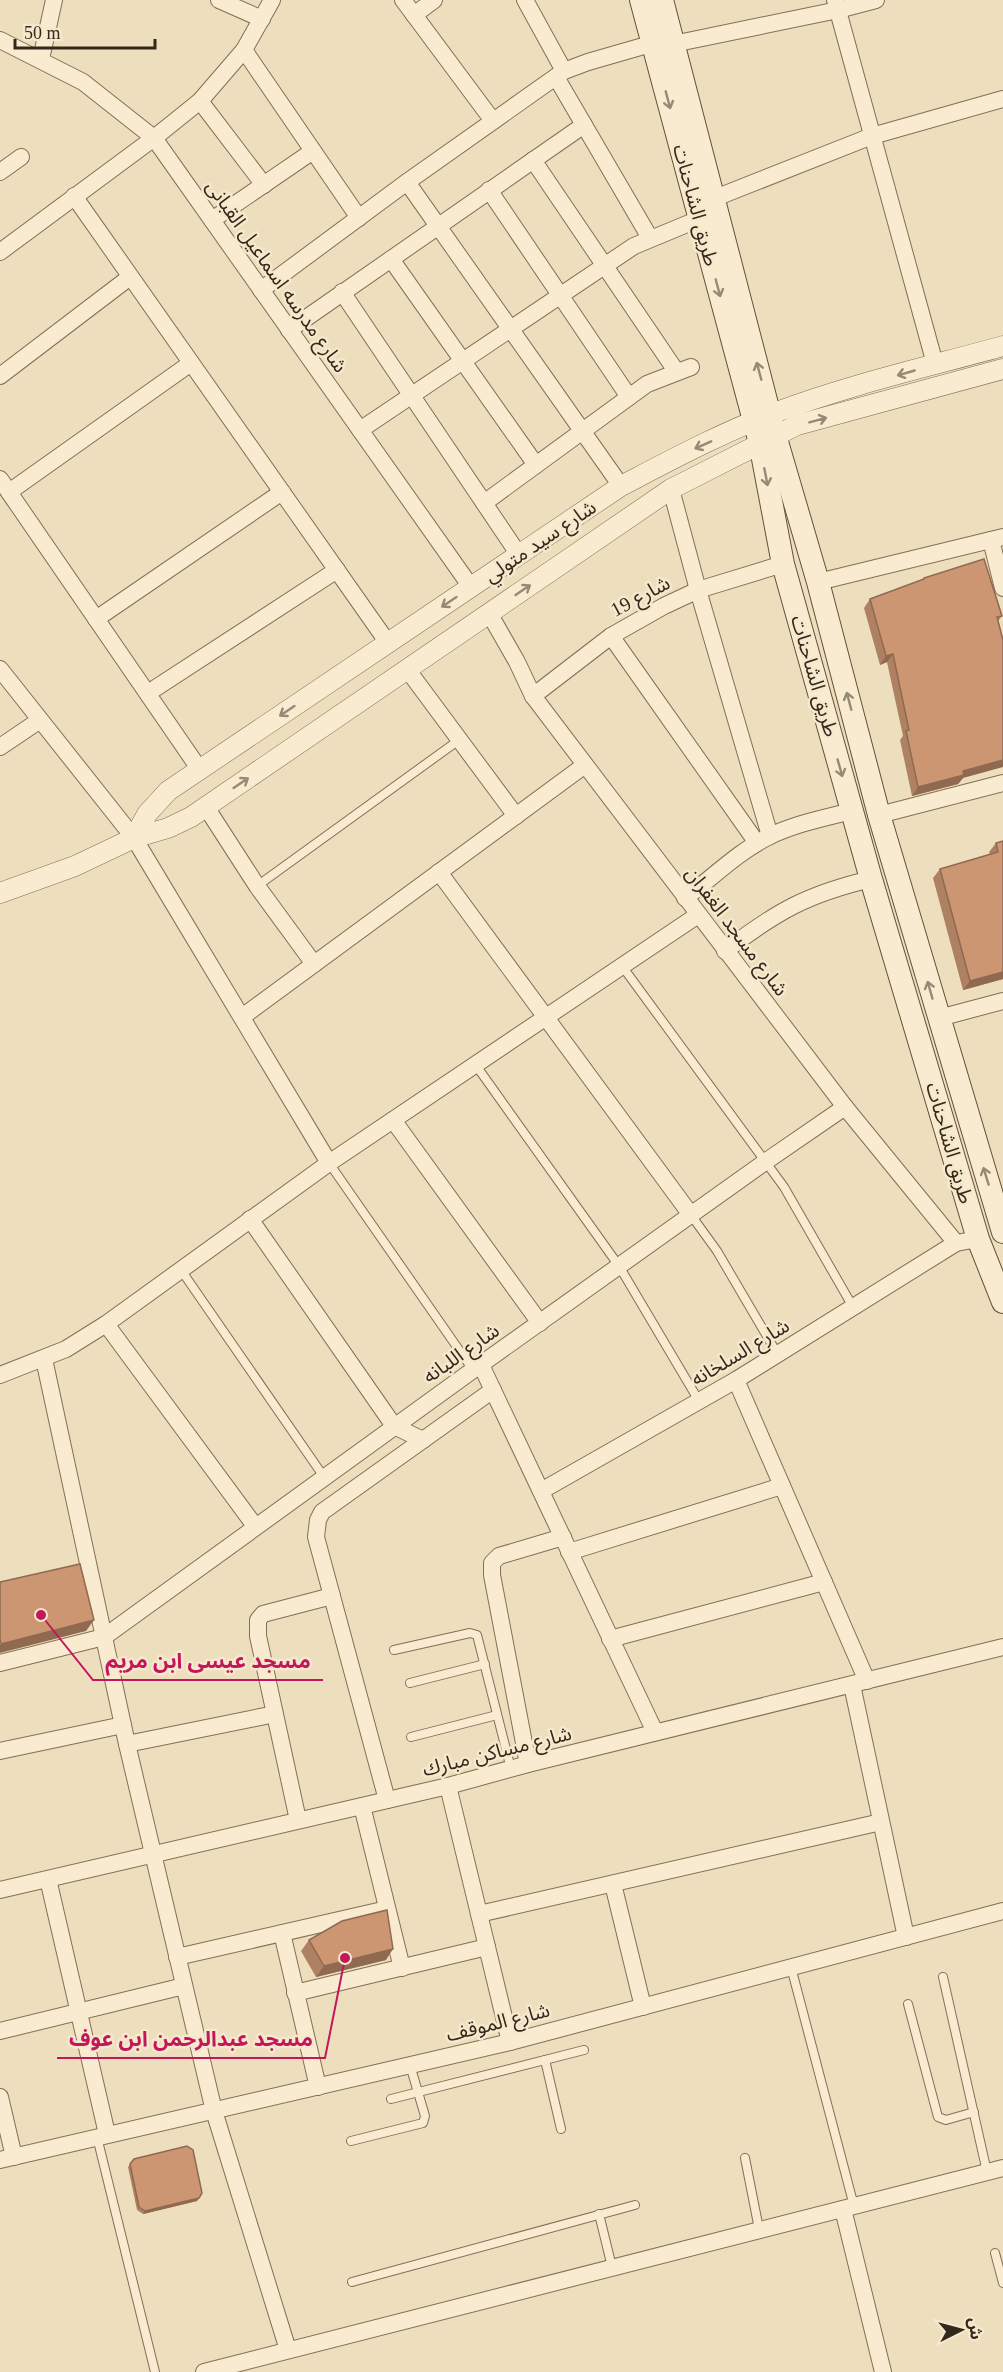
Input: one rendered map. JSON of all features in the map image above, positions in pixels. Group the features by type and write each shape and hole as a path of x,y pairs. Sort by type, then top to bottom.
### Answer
{"main road":[{"path":"641,0 664,44"},
{"path":"663,0 664,44"},
{"name":"طريق الشاحنات","path":"664,44 703,207 765,429 818,582 879,815 1003,1232"},
{"name":"طريق الشاحنات","path":"765,429 783,564 872,879 967,1241 1003,1302"}],"street":[{"path":"41,58 54,0"},
{"path":"219,0 262,19"},
{"path":"0,252 154,138 200,101 243,50 272,0"},
{"path":"403,0 493,121"},
{"path":"414,15 434,0"},
{"path":"525,0 584,125 650,238"},
{"path":"261,290 407,182 560,74 588,62 664,44 836,5 876,0"},
{"path":"836,5 935,364"},
{"name":"شارع مدرسه اسماعيل القبانى","path":"0,40 41,58 83,82 154,138 471,587"},
{"path":"243,50 359,218"},
{"path":"360,430 604,265 703,207 872,136 1003,99"},
{"path":"200,101 264,185"},
{"path":"289,330 584,125"},
{"path":"212,220 313,151"},
{"path":"0,172 21,157"},
{"path":"484,503 647,384 684,369 604,265 533,160"},
{"path":"407,182 621,486"},
{"path":"489,190 629,397"},
{"path":"74,196 388,643"},
{"path":"391,258 536,465"},
{"path":"0,376 130,277"},
{"path":"342,292 519,555"},
{"name":"شارع سيد متولي","path":"0,893 75,866 134,838 174,826 206,807 671,489 812,400 1003,346"},
{"path":"191,363 4,486 200,770"},
{"name":"شارع سيد متولي","path":"134,838 147,814 168,791 621,486 689,451 765,429 797,425 1003,369"},
{"path":"671,489 763,840"},
{"path":"96,619 282,492"},
{"path":"818,582 997,539 1003,588"},
{"name":"شارع 19","path":"533,696 610,636 664,606 698,590 783,564"},
{"path":"148,693 337,570"},
{"name":"شارع مسجد الغفران","path":"489,614 517,662 533,696 725,951 845,1107 967,1241"},
{"path":"610,636 763,840"},
{"path":"0,669 134,838 329,1162"},
{"path":"407,669 516,816"},
{"path":"0,747 40,720"},
{"path":"242,1017 585,765"},
{"path":"879,815 1003,783"},
{"path":"206,807 257,886 314,964"},
{"path":"685,898 763,840 801,824 852,811"},
{"path":"438,872 691,1215"},
{"path":"725,951 762,922 796,903 833,888 872,879"},
{"path":"0,1375 66,1349 106,1324 329,1162 698,915"},
{"path":"939,1018 1003,1001"},
{"name":"شارع اللبانه","path":"104,1637 394,1426 845,1107"},
{"path":"393,1120 540,1323"},
{"path":"250,1220 394,1426 423,1440"},
{"name":"شارع السلخانه","path":"540,1491 736,1380 853,1307 967,1241"},
{"path":"106,1324 255,1526"},
{"path":"44,1359 127,1744 214,2111 288,2350"},
{"path":"477,1367 493,1390 655,1732"},
{"path":"736,1380 824,1582 860,1683 881,1822 906,1937"},
{"path":"387,1800 316,1537 318,1520 322,1512 493,1390"},
{"path":"528,1764 492,1575 492,1563 499,1556 566,1545 782,1486"},
{"path":"610,1639 824,1582"},
{"path":"298,1820 258,1636 258,1620 263,1614 332,1596"},
{"path":"0,1663 104,1637"},
{"name":"شارع مساكن مبارك","path":"0,1890 448,1786 655,1732 1003,1647"},
{"path":"127,1744 275,1714"},
{"path":"0,1751 123,1725"},
{"path":"448,1786 510,2042"},
{"path":"362,1806 402,1968"},
{"path":"479,1914 881,1822"},
{"path":"48,1879 80,2012 102,2135"},
{"path":"613,1884 643,2007"},
{"path":"177,1957 387,1909"},
{"name":"شارع الموقف","path":"7,2158 510,2042 1003,1911"},
{"path":"282,1933 318,2088"},
{"path":"295,1993 487,1947"},
{"path":"0,2031 184,1986"},
{"path":"0,2097 7,2158"},
{"path":"204,2372 995,2170"},
{"path":"848,2207 883,2372"}],"lane":[{"path":"257,886 459,740"},
{"path":"622,966 784,1187 853,1307"},
{"path":"476,1064 619,1266 699,1401"},
{"path":"329,1162 477,1367"},
{"path":"691,1215 717,1251 778,1354"},
{"path":"181,1270 324,1477"},
{"path":"394,1650 473,1633 479,1638 511,1769"},
{"path":"411,1683 485,1664"},
{"path":"411,1737 498,1714"},
{"path":"791,1967 848,2207"},
{"path":"943,1977 974,2112 995,2170"},
{"path":"908,2004 938,2117 946,2120 974,2112"},
{"path":"391,2099 584,2050"},
{"path":"545,2060 561,2129"},
{"path":"351,2141 423,2123 425,2116 410,2066"},
{"path":"102,2135 155,2372"},
{"path":"745,2158 759,2229"},
{"path":"352,2282 635,2205"},
{"path":"599,2214 612,2267"},
{"path":"995,2253 1003,2283"}],"building":[{"path":"984,559 1002,616 997,617 1003,640 1003,760 963,771 964,775 918,787 893,654 886,656 870,599 924,578"},
{"path":"1003,841 1003,972 970,981 940,869 998,852 996,843"},
{"path":"80,1564 94,1620 1,1644 0,1582"},
{"path":"387,1910 393,1949 324,1966 309,1940 342,1921"},
{"path":"187,2146 193,2150 202,2193 199,2198 145,2211 139,2207 130,2164 134,2159"}],"place":[{"name":"مسجد عيسى ابن مريم","path":"41,1615"},
{"name":"مسجد عبدالرحمن ابن عوف","path":"345,1958"}]}
